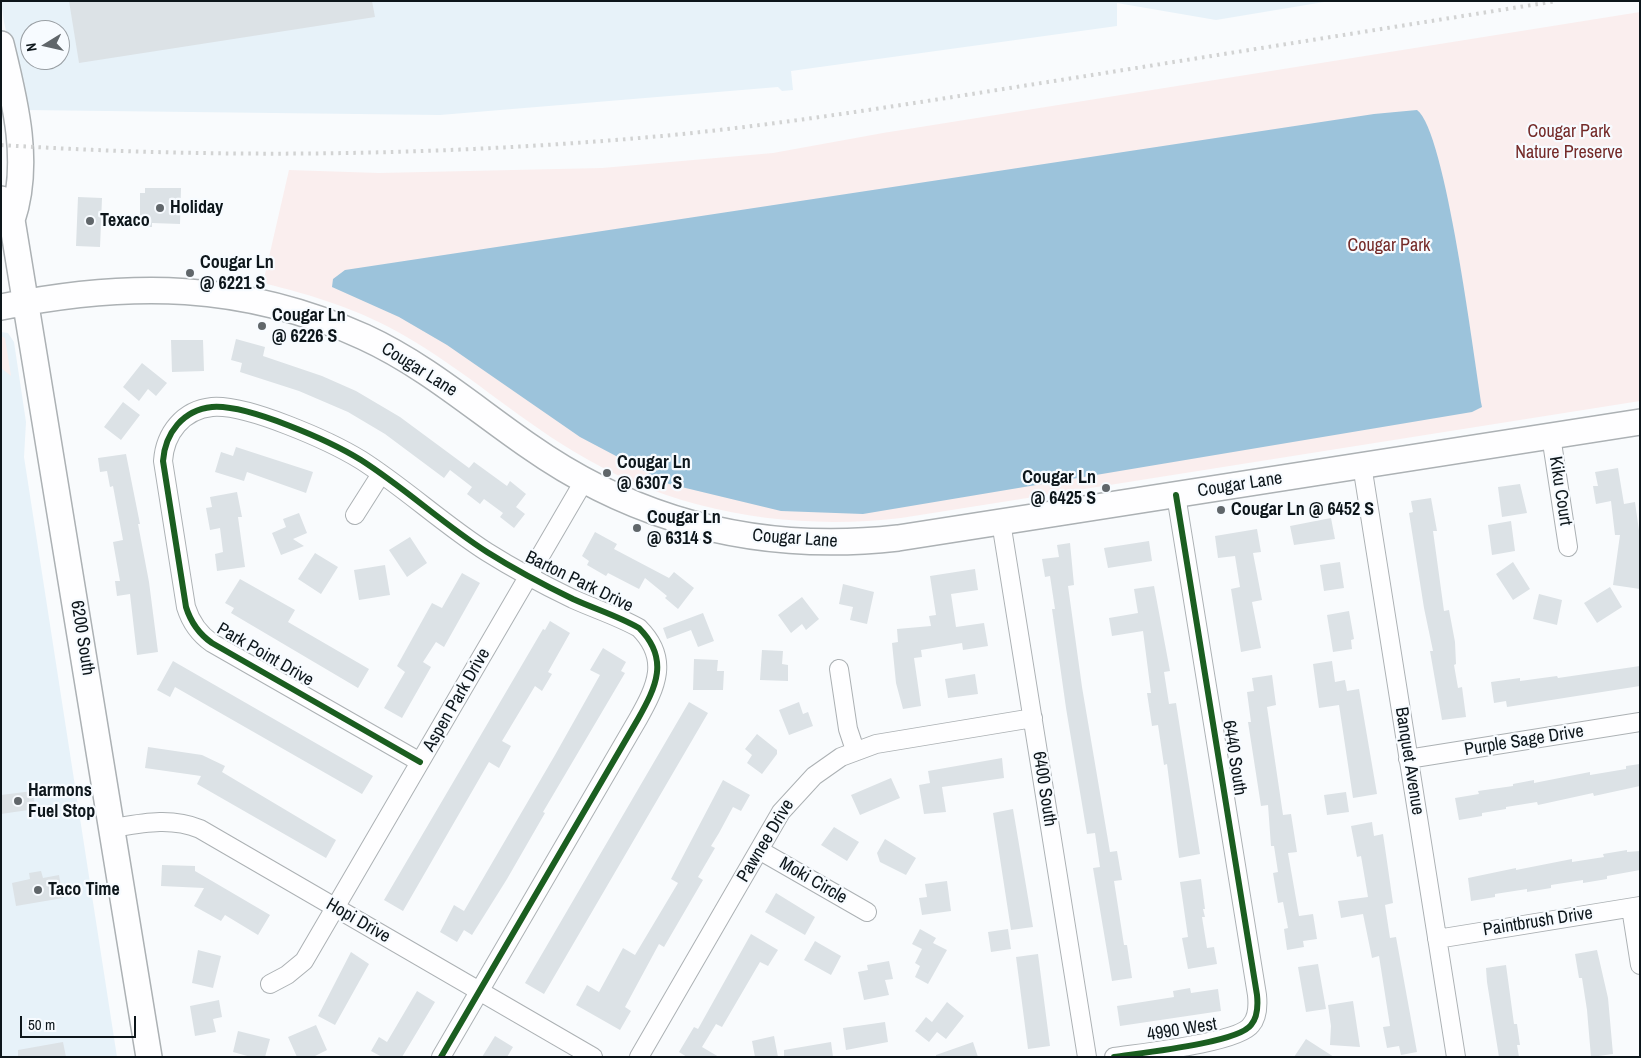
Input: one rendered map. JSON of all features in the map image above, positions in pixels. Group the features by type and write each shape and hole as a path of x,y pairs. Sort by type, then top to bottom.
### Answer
{"main road":[{"name":"6200 South","path":"1,44 13,99 22,157 21,186 7,210 13,304 113,828 149,1057"},
{"name":"Cougar Lane","path":"13,304 106,291 152,289 239,298 292,310 351,332 412,363 534,450 584,481 628,501 678,520 731,534 788,542 870,541 1640,422"}],"street":[{"name":"Barton Park Drive","path":"173,430 194,412 221,407 256,415 300,430 341,449 381,474 485,550 529,576 554,590 639,628 651,645 658,669 656,682 638,720 441,1057"},
{"name":"Park Point Drive","path":"173,430 165,444 164,469 186,608 198,632 212,643 420,762"},
{"name":"Kiku Court","path":"1551,436 1568,547"},
{"name":"Banquet Avenue","path":"1362,465 1456,1057"},
{"path":"355,515 381,474"},
{"name":"Aspen Park Drive","path":"270,984 287,975 304,961 584,481"},
{"name":"6440 South","path":"1176,495 1257,995 1257,1011 1252,1025"},
{"name":"6400 South","path":"1001,522 1087,1057"},
{"path":"839,669 848,729 855,750"},
{"name":"Pawnee Drive","path":"640,1057 781,812 802,786 827,766 855,750 887,742 1033,718"},
{"name":"Purple Sage Drive","path":"1408,759 1640,722"},
{"name":"Hopi Drive","path":"113,828 164,821 190,825 593,1057"},
{"name":"Moki Circle","path":"759,850 867,912"},
{"path":"1635,907 1640,965"},
{"name":"Paintbrush Drive","path":"1437,938 1635,907"},
{"name":"4990 West","path":"1114,1057 1227,1038 1240,1034 1252,1025"}],"shaded area":[{"path":"1,1 1330,1 1216,20 1117,3 1117,26 791,71 793,90 782,91 778,87 440,115 24,110"},
{"path":"1,332 8,333 14,342 26,422 24,457 117,1057 1,1057"}],"green space":[{"name":"Cougar Park","path":"1640,12 1640,401 901,518 816,522 773,519 731,512 690,502 650,489 611,472 573,451 448,363 405,336 371,318 336,304 263,283 289,170 379,173 602,168 773,153 883,133"},
{"path":"1,336 5,338 11,376 1,368"}],"water":[{"name":"Cougar Park","path":"1417,110 1428,127 1448,201 1466,297 1482,407 1472,412 863,514 781,511 669,484 580,437 447,345 399,317 332,287 333,279 345,270 1374,114"}],"building":[{"path":"69,1 372,1 375,17 79,63"},
{"name":"Holiday","path":"145,188 181,188 180,224 152,223 152,227 140,227 140,193 145,193"},
{"name":"Texaco","path":"78,197 102,198 100,247 76,246"},
{"path":"236,339 265,347 263,356 322,376 356,391 400,417 469,468 474,462 507,486 510,481 526,494 516,507 525,514 514,528 500,517 503,513 484,499 480,504 467,494 472,487 450,470 444,478 385,434 348,412 299,391 240,372 242,363 231,360"},
{"path":"171,340 203,340 204,371 172,372"},
{"path":"142,363 167,383 156,396 148,389 139,401 123,387"},
{"path":"123,402 140,415 121,440 104,427"},
{"path":"236,447 313,472 306,493 247,472 244,481 215,472 221,452 233,456"},
{"path":"126,454 140,524 138,524 149,582 158,652 137,655 130,594 117,596 115,581 120,581 113,542 123,540 113,486 110,487 107,471 100,472 98,458"},
{"path":"1618,468 1624,504 1635,502 1640,538 1640,589 1613,585 1620,535 1615,535 1611,501 1596,504 1593,486 1598,486 1595,472"},
{"path":"1520,484 1527,513 1502,517 1498,487"},
{"path":"237,492 242,517 238,517 245,567 217,571 215,554 223,552 220,528 210,530 206,508 212,507 210,497"},
{"path":"1431,498 1437,531 1433,531 1444,611 1449,610 1455,642 1456,664 1454,665 1458,688 1462,687 1466,717 1442,720 1430,651 1433,651 1409,513 1413,512 1411,501"},
{"path":"299,513 307,533 293,539 304,546 281,555 272,533 286,527 283,519"},
{"path":"1331,518 1335,539 1294,545 1290,526"},
{"path":"1511,521 1515,551 1492,555 1488,525"},
{"path":"1257,529 1261,552 1253,553 1262,600 1252,602 1261,648 1241,652 1231,589 1240,587 1235,556 1218,558 1215,536"},
{"path":"595,532 617,544 614,549 669,578 674,572 694,588 678,609 665,598 667,596 645,578 639,589 608,573 606,576 587,565 589,561 582,556"},
{"path":"410,537 427,563 407,577 389,550"},
{"path":"1149,541 1152,561 1108,568 1104,548"},
{"path":"1070,543 1074,585 1068,586 1082,687 1110,852 1117,851 1122,880 1114,881 1124,945 1127,945 1132,978 1112,981 1093,868 1100,867 1095,833 1087,834 1066,708 1052,609 1055,609 1050,576 1045,577 1042,559 1059,557 1057,545"},
{"path":"315,553 338,567 321,594 298,579"},
{"path":"1340,562 1344,588 1324,591 1320,565"},
{"path":"1513,562 1530,589 1513,600 1496,574"},
{"path":"385,565 390,595 359,600 354,570"},
{"path":"975,569 978,590 951,594 956,627 984,623 988,646 963,650 962,643 921,650 922,657 914,658 921,706 903,709 896,683 892,643 898,642 897,629 931,626 929,616 936,615 930,576"},
{"path":"462,573 480,583 444,647 436,642 423,662 431,667 402,718 384,708 405,672 397,666 432,603 442,608"},
{"path":"240,579 295,610 288,622 369,669 358,688 231,613 234,608 225,603"},
{"path":"843,584 874,592 867,624 850,620 853,607 839,604"},
{"path":"1154,586 1170,671 1164,672 1169,704 1176,703 1200,854 1179,858 1167,764 1164,765 1158,725 1152,726 1147,693 1151,693 1143,631 1112,636 1109,618 1138,613 1134,589"},
{"path":"1610,587 1622,607 1597,623 1584,603"},
{"path":"1539,594 1562,600 1557,625 1533,619"},
{"path":"802,597 819,619 806,630 802,624 791,633 778,615"},
{"path":"1349,611 1354,639 1351,640 1352,649 1333,652 1327,615"},
{"path":"703,613 714,641 698,647 691,630 667,639 663,628"},
{"path":"550,621 570,633 548,672 552,674 542,691 535,686 502,741 511,746 499,768 489,762 403,911 384,900 543,629 545,630"},
{"path":"603,648 626,662 621,671 625,673 543,812 545,813 507,879 472,935 464,930 457,942 440,932 454,905 464,911 555,755 600,675 590,670"},
{"path":"762,650 783,651 782,664 788,665 788,681 760,680"},
{"path":"694,659 718,660 717,671 724,671 723,690 693,690"},
{"path":"173,661 373,776 362,794 175,687 170,697 157,690"},
{"path":"1332,661 1335,682 1345,680 1347,691 1359,689 1377,794 1353,798 1339,705 1319,708 1313,664"},
{"path":"1640,666 1640,686 1507,707 1506,701 1494,703 1491,682 1520,678 1520,681 1557,676 1558,678"},
{"path":"975,674 978,694 948,698 945,679"},
{"path":"1272,675 1276,705 1267,707 1283,815 1291,814 1297,852 1288,853 1299,916 1313,914 1317,939 1303,941 1304,947 1287,950 1284,929 1288,928 1283,902 1278,903 1273,873 1278,872 1274,846 1271,846 1268,805 1261,806 1248,722 1251,722 1247,692 1254,691 1252,678"},
{"path":"689,702 708,713 544,994 525,983"},
{"path":"799,702 803,714 808,712 813,726 789,735 779,710"},
{"path":"757,734 777,750 777,754 762,774 747,763 752,755 745,749"},
{"path":"148,747 202,755 225,766 222,772 336,840 326,858 197,784 201,776 145,768"},
{"path":"1002,758 1004,778 942,787 946,812 924,814 919,785 930,783 928,771"},
{"path":"1640,764 1640,786 1594,796 1593,793 1538,805 1537,802 1506,807 1506,809 1482,813 1482,816 1459,820 1455,798 1479,794 1478,791 1513,786 1513,784 1534,780 1534,783 1590,772 1590,775 1626,769 1626,766"},
{"path":"891,778 900,798 860,815 851,795"},
{"path":"723,780 750,795 741,811 733,807 711,846 715,848 698,877 703,880 664,947 659,944 625,1007 631,1011 620,1030 576,1005 587,985 599,992 623,948 635,955 678,883 671,879"},
{"name":"Harmons Fuel Stop","path":"33,791 35,809 1,814 1,795"},
{"path":"1346,792 1349,812 1327,815 1324,795"},
{"path":"1013,809 1033,927 1011,930 993,813"},
{"path":"1372,822 1374,836 1383,834 1393,903 1385,905 1390,938 1396,937 1417,1052 1401,1055 1399,1046 1387,1048 1383,1027 1390,1026 1379,956 1372,958 1363,914 1341,918 1338,901 1368,897 1361,856 1357,857 1351,826"},
{"path":"834,827 859,842 847,861 821,845"},
{"path":"885,839 916,858 906,875 880,862 877,853"},
{"path":"1627,850 1627,852 1640,851 1640,870 1607,876 1607,879 1583,883 1583,880 1551,885 1551,888 1527,892 1527,889 1495,894 1495,897 1471,901 1468,878 1572,859 1572,862 1604,857 1603,854"},
{"path":"162,865 195,866 195,871 270,915 258,935 225,915 221,921 194,906 204,888 161,886"},
{"name":"Taco Time","path":"41,871 43,878 59,875 63,898 16,906 12,883 30,879 29,873"},
{"path":"1201,879 1205,909 1203,909 1205,917 1202,917 1207,948 1214,947 1217,964 1188,969 1182,938 1188,937 1180,882"},
{"path":"947,881 951,911 922,915 919,898 927,897 925,884"},
{"path":"776,893 815,917 805,935 765,912"},
{"path":"920,929 936,938 933,943 947,950 928,984 915,977 920,966 915,963 922,949 912,944"},
{"path":"1008,929 1011,949 991,952 988,932"},
{"path":"751,934 778,950 768,966 760,962 722,1027 716,1024 702,1047 719,1057 687,1057 679,1052 694,1027 698,1029"},
{"path":"815,941 841,956 831,975 804,960"},
{"path":"198,950 221,956 213,988 192,983"},
{"path":"1597,950 1608,998 1613,1054 1591,1057 1587,1010 1582,978 1579,978 1575,954"},
{"path":"351,952 369,964 335,1025 318,1016"},
{"path":"1038,954 1050,1046 1028,1049 1016,957"},
{"path":"889,961 893,979 885,980 889,995 864,1000 858,972 868,970 867,965"},
{"path":"1318,964 1326,1009 1306,1012 1298,967"},
{"path":"1506,965 1514,1024 1517,1024 1520,1045 1517,1045 1519,1057 1499,1057 1487,982 1486,968"},
{"path":"1190,988 1191,993 1218,989 1221,1011 1120,1026 1117,1006 1174,997 1173,991"},
{"path":"417,991 435,1002 402,1057 382,1057 371,1051 379,1037 387,1042"},
{"path":"219,1000 222,1017 213,1019 216,1032 195,1036 190,1006"},
{"path":"1353,1001 1360,1047 1330,1045 1331,1026 1328,1005"},
{"path":"947,1002 964,1016 946,1039 937,1032 929,1042 915,1031 926,1017 932,1022"},
{"path":"885,1022 888,1042 846,1050 843,1028"},
{"path":"316,1025 327,1050 313,1057 297,1057 288,1037"},
{"path":"238,1031 270,1039 265,1057 251,1057 233,1052"},
{"path":"495,1036 513,1047 507,1057 482,1057"},
{"path":"774,1036 778,1057 755,1057 752,1041"},
{"path":"1306,1039 1334,1057 1294,1057"},
{"path":"63,1042 66,1057 18,1057 18,1050"},
{"path":"831,1042 833,1057 784,1057 784,1050"},
{"path":"973,1042 978,1057 936,1057 936,1055"}],"railway":[{"path":"1,145 166,152 332,153 497,148 662,136 764,125 865,110 1557,1"}],"cycle path":[{"path":"420,762 212,643 196,628 186,607 163,461 167,441 184,418 202,409 212,407 246,411 288,425 330,443 377,471 455,530 497,558 562,594 639,628 649,639 654,651 657,673 650,696 441,1057"},
{"path":"1114,1057 1165,1050 1228,1037 1251,1025 1257,1011 1257,995 1176,495"}],"place":[{"name":"Holiday","path":"160,208"},
{"name":"Texaco","path":"90,221"},
{"name":"Cougar Ln @ 6221 S","path":"190,273"},
{"name":"Cougar Ln @ 6226 S","path":"262,326"},
{"name":"Cougar Ln @ 6307 S","path":"607,473"},
{"name":"Cougar Ln @ 6425 S","path":"1106,488"},
{"name":"Cougar Ln @ 6452 S","path":"1221,510"},
{"name":"Cougar Ln @ 6314 S","path":"637,528"},
{"name":"Harmons Fuel Stop","path":"18,801"},
{"name":"Taco Time","path":"38,890"}],"park label":[{"name":"Cougar Park Nature Preserve","path":"1569,142"}]}
